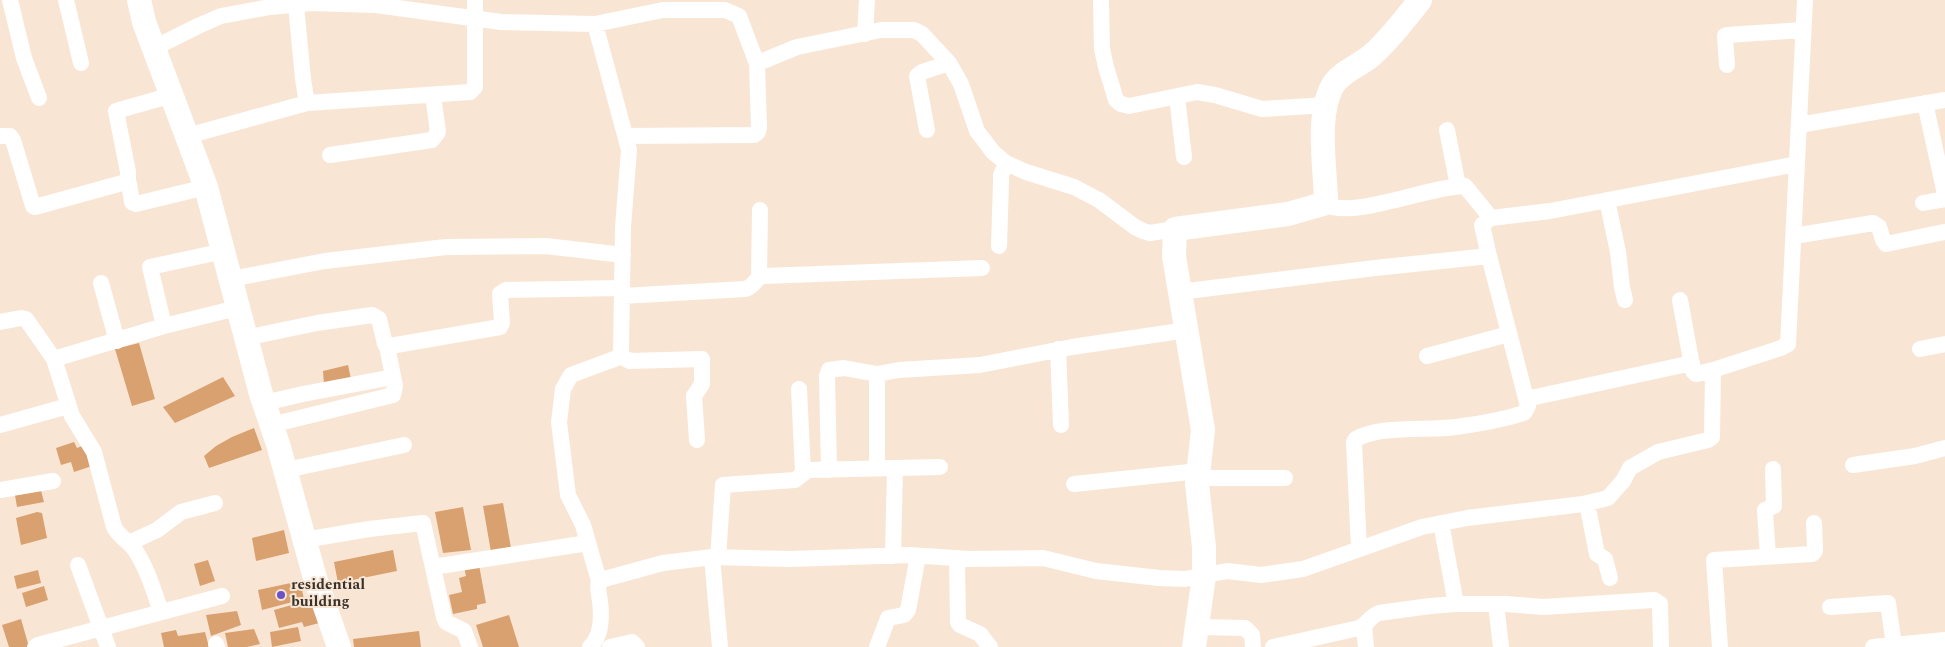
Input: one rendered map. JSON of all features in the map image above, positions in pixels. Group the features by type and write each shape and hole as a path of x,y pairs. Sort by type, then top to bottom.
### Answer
{"street":[{"path":"10,0 24,58 39,98"},
{"path":"66,0 81,63"},
{"path":"139,0 144,22 206,187 224,251 237,308 286,470 304,540 339,647"},
{"path":"187,136 307,103 470,92 475,87 475,0"},
{"path":"865,34 867,0"},
{"path":"1101,0 1102,49 1116,100 1121,104 1129,106 1197,92 1208,93 1262,109 1327,105"},
{"path":"1323,204 1326,199 1323,120 1333,86 1340,77 1371,56 1390,37 1420,0"},
{"path":"1680,300 1695,373 1713,370 1788,344 1805,0"},
{"path":"154,48 221,16 270,3 296,5 326,2 376,5 501,22 595,24 663,10 725,10 735,6 756,62 758,132 754,135 625,136"},
{"path":"296,5 307,103"},
{"path":"595,24 629,150 620,356"},
{"path":"756,62 758,63 797,47 881,30 914,30 922,34 949,63 961,84 977,131 993,152 1006,163 1026,172 1074,187 1098,200 1135,228 1144,232 1175,230 1288,214 1323,204 1339,209 1355,207 1458,186 1465,186 1492,218"},
{"path":"1727,65 1725,36 1727,35 1803,30"},
{"path":"927,130 917,76 922,72 949,63"},
{"path":"172,95 116,111 132,202 136,204 206,187"},
{"path":"330,155 432,140 438,132 433,95"},
{"path":"1177,97 1184,158"},
{"path":"1799,125 1945,100"},
{"path":"1925,103 1945,194"},
{"path":"1447,130 1458,186"},
{"path":"0,136 10,136 13,140 33,206 35,207 128,182"},
{"path":"999,246 1001,175 1006,163"},
{"path":"1359,549 1354,442 1356,439 1379,431 1455,427 1511,417 1524,413 1528,406 1482,225 1492,218 1550,211 1797,164"},
{"path":"1923,203 1945,199"},
{"path":"1607,200 1618,252 1625,300"},
{"path":"387,346 500,327 502,323 500,294 506,290 622,292 750,288 759,277 760,210"},
{"path":"1794,236 1873,223 1879,227 1886,244 1944,232"},
{"path":"1175,230 1174,256 1179,292 1203,430 1198,475 1204,576 1195,637 1245,628 1252,634 1253,647"},
{"path":"231,279 325,261 446,247 546,246 623,255"},
{"path":"164,326 150,267 224,251"},
{"path":"1179,292 1489,256"},
{"path":"759,277 982,268"},
{"path":"101,283 117,341"},
{"path":"54,359 164,326 237,308"},
{"path":"246,338 324,321 372,315 379,319 383,341 387,346 395,392 391,396 268,414"},
{"path":"0,322 21,318 26,319 54,359 68,406 76,424 94,452 114,527 130,543 143,566 161,612"},
{"path":"829,470 829,370 844,368 877,374 899,370 980,364 1058,349 1187,330"},
{"path":"1427,356 1509,334"},
{"path":"1920,349 1945,344"},
{"path":"1058,349 1061,425"},
{"path":"593,646 599,632 601,620 599,581 583,525 568,495 559,422 563,390 571,374 620,356 630,361 702,359 702,384 695,394 696,440"},
{"path":"1526,399 1692,363"},
{"path":"599,581 663,563 715,557 790,559 893,556 1043,558 1105,572 1171,579 1204,576 1227,571 1261,576 1303,569 1422,527 1587,503 1608,498 1623,481 1630,468 1658,452 1712,437 1713,370"},
{"path":"877,374 877,468"},
{"path":"268,414 304,394 393,377"},
{"path":"720,647 715,557 723,485 794,480 799,478 803,472 799,389"},
{"path":"0,424 68,406"},
{"path":"286,470 404,445"},
{"path":"1852,465 1915,456 1945,448"},
{"path":"803,472 808,470 940,467"},
{"path":"893,556 895,468"},
{"path":"1768,558 1765,510 1774,506 1773,469"},
{"path":"1074,484 1198,475 1285,478"},
{"path":"0,490 53,481"},
{"path":"130,543 157,530 181,512 215,503"},
{"path":"1587,503 1597,554 1605,559 1610,578"},
{"path":"304,540 421,522 425,524 446,622 464,631 470,647"},
{"path":"1441,523 1456,604"},
{"path":"1720,647 1714,560 1768,558 1814,553 1814,523"},
{"path":"433,567 588,543"},
{"path":"877,647 888,618 904,615 908,610 918,556"},
{"path":"957,558 958,622 960,625 980,634 990,647"},
{"path":"78,565 108,647"},
{"path":"35,647 38,644 222,596"},
{"path":"1273,647 1364,626 1378,613 1430,606 1496,604 1542,607 1654,600 1660,604 1661,647"},
{"path":"1830,608 1888,603 1894,645"},
{"path":"1496,604 1501,647"},
{"path":"1364,626 1366,647"},
{"path":"1874,647 1945,640"},
{"path":"610,647 632,642 637,647"}],"building":[{"path":"139,343 155,399 132,406 115,349"},
{"path":"348,365 351,379 324,384 323,371"},
{"path":"223,377 235,396 175,423 163,407"},
{"path":"254,428 262,450 209,468 204,456 216,446 232,437"},
{"path":"74,442 77,448 85,445 92,466 74,472 71,462 61,465 56,448"},
{"path":"38,479 44,502 17,507 13,484"},
{"path":"503,503 511,548 491,552 483,506"},
{"path":"463,507 471,550 443,553 435,512"},
{"path":"37,512 42,513 47,538 21,545 16,518"},
{"path":"284,530 289,553 256,561 252,538"},
{"path":"393,550 397,571 338,583 334,562"},
{"path":"208,560 215,581 200,586 194,564"},
{"path":"479,565 486,603 477,605 477,609 453,614 449,595 462,592 459,578 466,576 464,567"},
{"path":"38,570 41,583 17,589 14,576"},
{"name":"residential building","path":"300,581 304,599 262,610 258,590"},
{"path":"44,586 48,600 26,607 22,593"},
{"path":"316,598 323,622 304,627 302,622 279,628 274,610"},
{"path":"237,611 241,625 211,636 206,615"},
{"path":"509,615 519,647 483,647 476,625"},
{"path":"21,619 29,647 9,647 2,625"},
{"path":"298,627 301,641 272,647 270,632"},
{"path":"254,629 260,644 247,647 228,647 225,633"},
{"path":"176,630 178,636 205,632 209,647 164,647 161,633"},
{"path":"419,631 421,647 354,647 353,639"}],"place":[{"name":"residential building","path":"281,595"}]}
